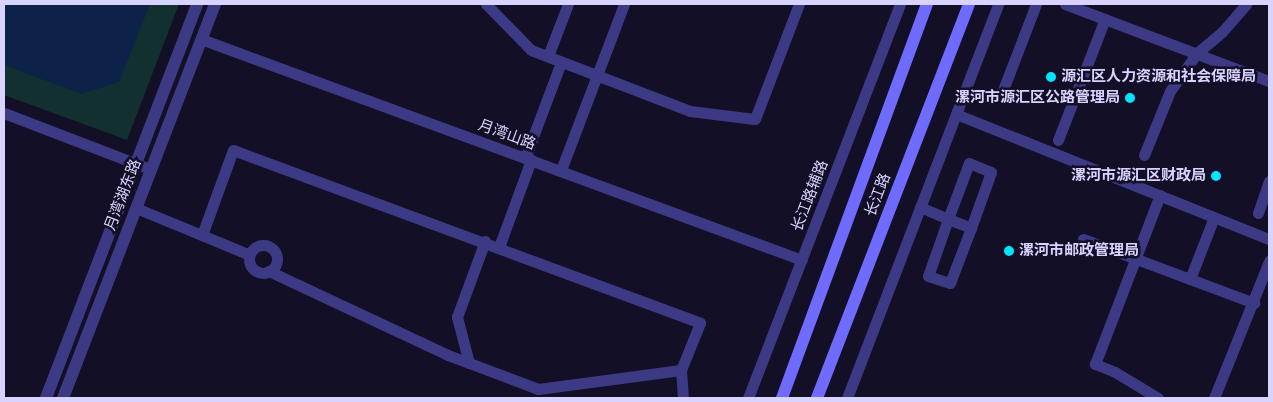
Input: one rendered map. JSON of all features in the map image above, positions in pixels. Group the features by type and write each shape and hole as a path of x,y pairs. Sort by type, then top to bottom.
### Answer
{"main road":[{"name":"长江路","path":"782,398 927,4"},
{"name":"长江路","path":"817,398 969,4"}],"street":[{"name":"月湾湖东路","path":"46,398 197,4"},
{"name":"月湾湖东路","path":"63,398 215,4"},
{"path":"486,4 530,50 690,111 755,119 799,4"},
{"path":"548,56 568,4"},
{"path":"561,170 624,4"},
{"name":"长江路辅路","path":"748,398 900,4"},
{"path":"847,398 998,4"},
{"path":"1003,90 1036,4"},
{"path":"1066,4 1269,81"},
{"path":"1144,155 1170,91 1197,53 1242,8 1252,4"},
{"path":"1058,140 1105,19"},
{"name":"月湾山路","path":"201,39 802,260"},
{"path":"499,247 562,62"},
{"path":"4,113 150,169"},
{"path":"956,114 1269,239"},
{"path":"202,235 232,150 499,247 700,323 682,370 683,398"},
{"path":"969,163 990,172 970,228 950,284 928,276 969,163"},
{"path":"1258,212 1269,181"},
{"path":"1158,398 1115,372 1095,364 1160,195"},
{"path":"136,208 250,255"},
{"path":"920,208 970,228"},
{"path":"1190,279 1214,217"},
{"path":"1083,239 1254,303"},
{"path":"469,363 457,318 485,242"},
{"path":"250,255 259,245 272,248 277,261 269,271"},
{"path":"250,255 252,268 260,272 269,271 469,363 538,389 682,370"},
{"path":"1214,398 1254,303 1269,261"}],"green space":[{"path":"4,4 179,4 127,140 4,95"}],"water":[{"path":"4,4 150,4 119,82 81,94 4,65"}],"place":[{"name":"源汇区人力资源和社会保障局","path":"1051,77"},
{"name":"漯河市源汇区公路管理局","path":"1130,98"},
{"name":"漯河市源汇区财政局","path":"1216,176"},
{"name":"漯河市邮政管理局","path":"1009,251"}]}
